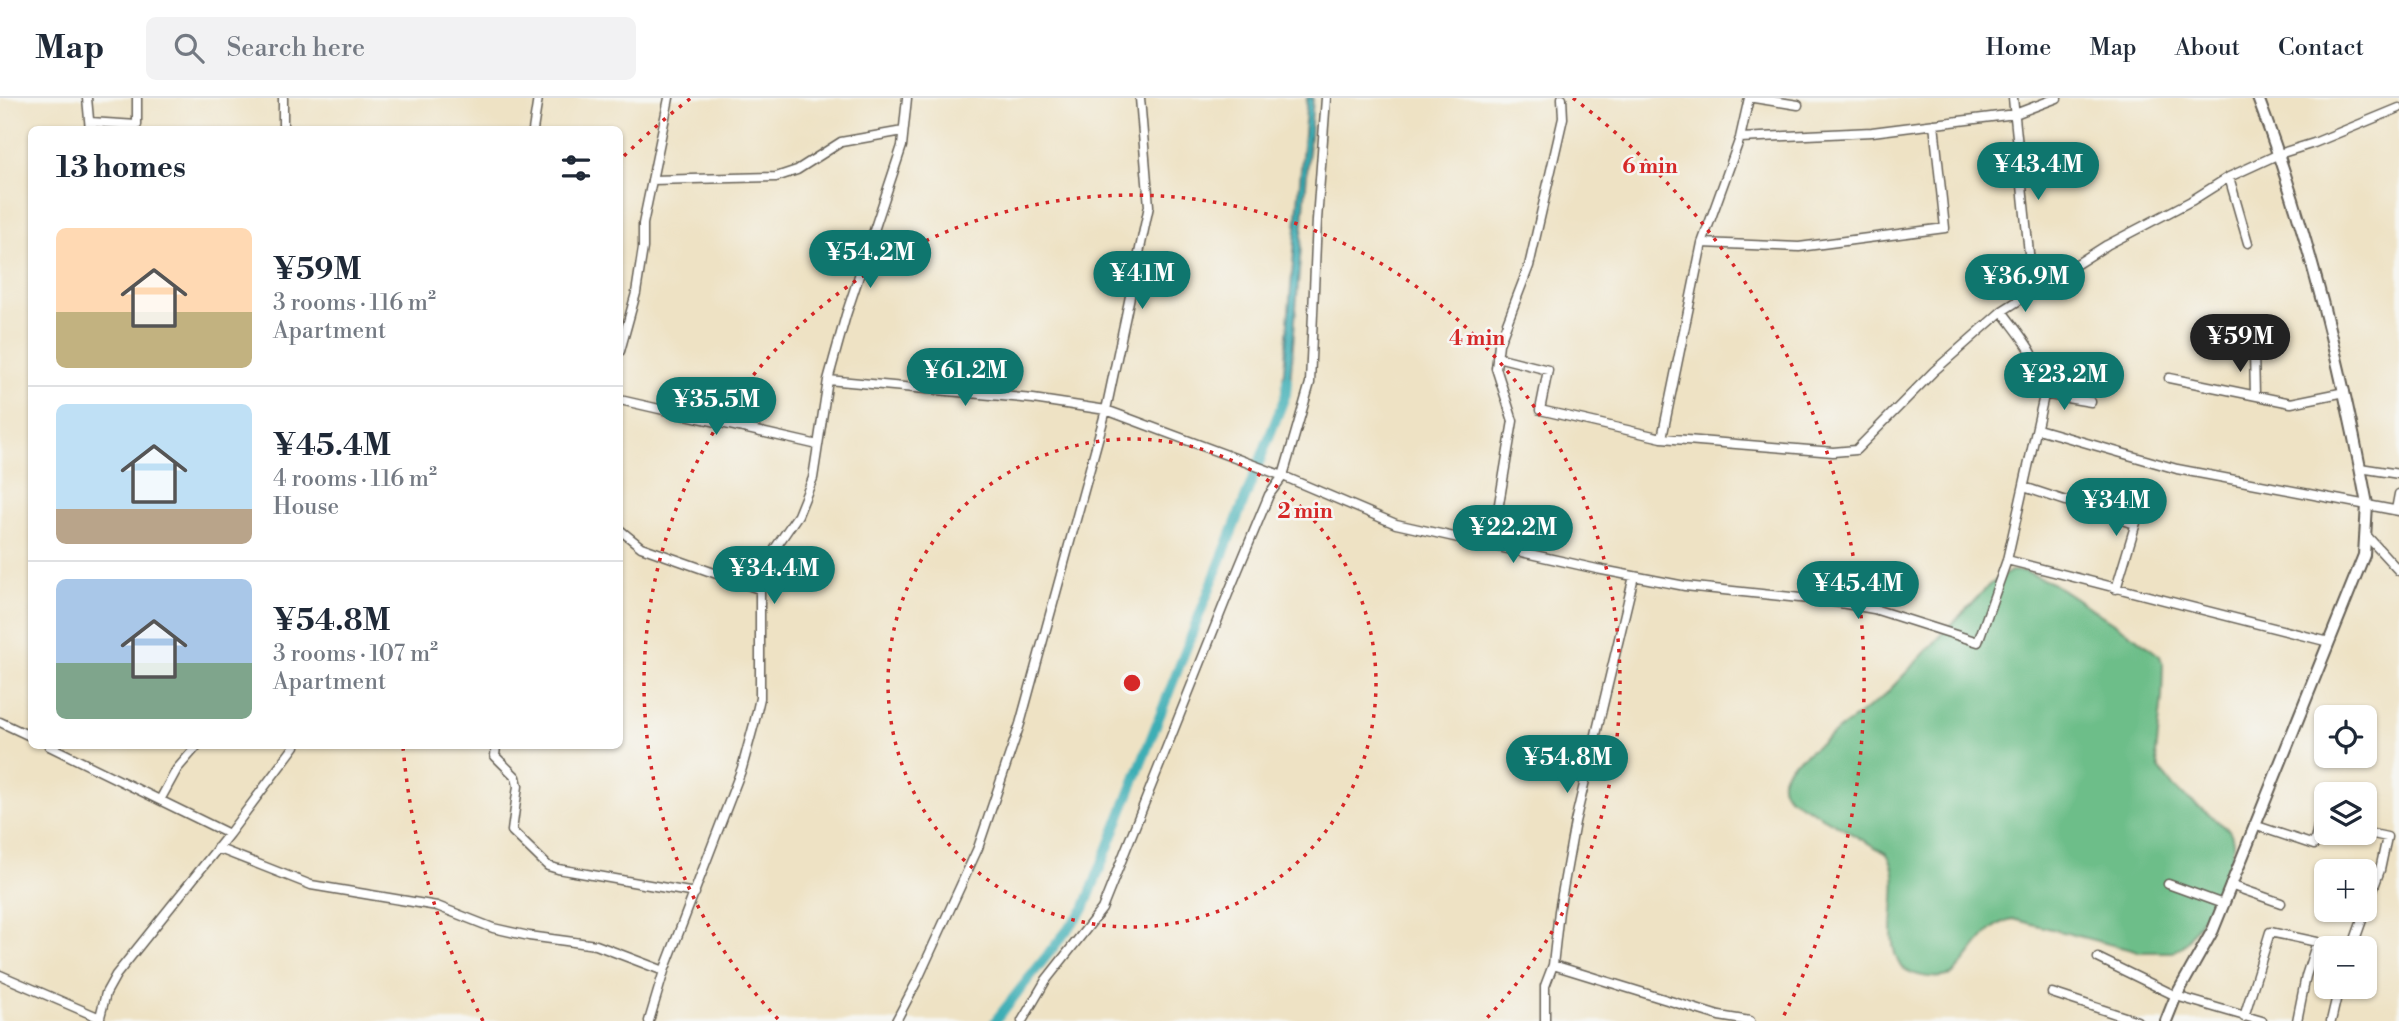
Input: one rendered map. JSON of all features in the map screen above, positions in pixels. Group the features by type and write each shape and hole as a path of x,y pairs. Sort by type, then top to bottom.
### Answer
{"street":[{"path":"87,98 90,126 137,125 137,98"},
{"path":"283,98 283,126"},
{"path":"534,126 538,98"},
{"path":"623,340 636,293 643,248 643,224 669,98"},
{"path":"649,1021 664,971 742,768 760,698 759,589 763,568 798,515 813,478 828,380 846,315 902,146 907,98"},
{"path":"896,1021 978,848 1020,724 1106,410 1149,206 1140,98"},
{"path":"1022,1021 1046,980 1102,909 1269,495 1283,476 1310,383 1317,220 1326,98"},
{"path":"1492,545 1513,421 1496,368 1499,344 1529,266 1563,118 1562,98"},
{"path":"1662,438 1702,243 1740,138 1751,98 1798,105"},
{"path":"2013,98 2033,292"},
{"path":"1740,138 1872,132 2015,114 2057,98"},
{"path":"2166,1021 2176,996 2213,930 2364,555 2367,535 2367,504 2360,468 2345,393 2313,264 2279,154 2258,98"},
{"path":"1497,358 1548,370 1540,410 1662,438 1833,452 1856,450 1934,371 2002,311 2107,245 2192,201 2229,177 2279,154 2314,143 2399,108"},
{"path":"1702,243 1800,247 1945,228 1934,124"},
{"path":"652,180 776,177 797,170 852,138 903,131"},
{"path":"2229,177 2248,243"},
{"path":"828,380 1033,399 1106,410 1283,476 1396,524 1685,586 1829,601 1874,609 1978,642 2007,560 2038,429 2043,394 2042,376 2033,354 2002,311"},
{"path":"2254,352 2255,395"},
{"path":"2169,378 2291,403 2345,393"},
{"path":"2043,394 2091,402"},
{"path":"623,401 818,445"},
{"path":"2038,429 2177,469 2398,511 2399,494"},
{"path":"2360,468 2399,474"},
{"path":"2024,487 2135,524"},
{"path":"2116,589 2144,496"},
{"path":"623,532 641,547 759,589"},
{"path":"2367,535 2399,571"},
{"path":"2007,560 2329,642"},
{"path":"1545,1021 1545,986 1553,965 1559,911 1575,822 1634,576"},
{"path":"0,722 28,735"},
{"path":"55,749 229,834"},
{"path":"160,800 177,769 194,749"},
{"path":"0,975 99,1020 116,975 229,834 293,749"},
{"path":"496,749 495,756 516,777 518,786 512,831 548,866 695,892"},
{"path":"2254,825 2314,845"},
{"path":"2356,936 2381,870 2387,837 2377,835"},
{"path":"217,848 311,885 437,906 493,928 596,945 664,971"},
{"path":"2168,884 2223,904"},
{"path":"2230,885 2281,903"},
{"path":"2244,1017 2270,932 2317,942 2306,976 2297,1021"},
{"path":"2098,958 2176,996 2262,1021"},
{"path":"1553,965 1719,1016 1750,1021"},
{"path":"2052,992 2137,1021"},
{"path":"2331,1021 2336,999"}],"green space":[{"path":"2011,571 2023,571 2052,583 2160,656 2163,665 2162,697 2156,755 2159,768 2174,788 2229,830 2233,842 2232,855 2220,887 2202,918 2187,942 2173,952 2139,952 2013,919 2003,922 1986,935 1952,975 1926,977 1901,967 1895,953 1892,924 1895,879 1887,854 1788,797 1782,782 1787,770 1795,762 1883,697 1989,585"}],"water":[{"path":"1307,98 1313,98 1289,395 1282,394"}],"waterway":[{"path":"995,1021 1084,909 1286,394 1287,380"}]}
